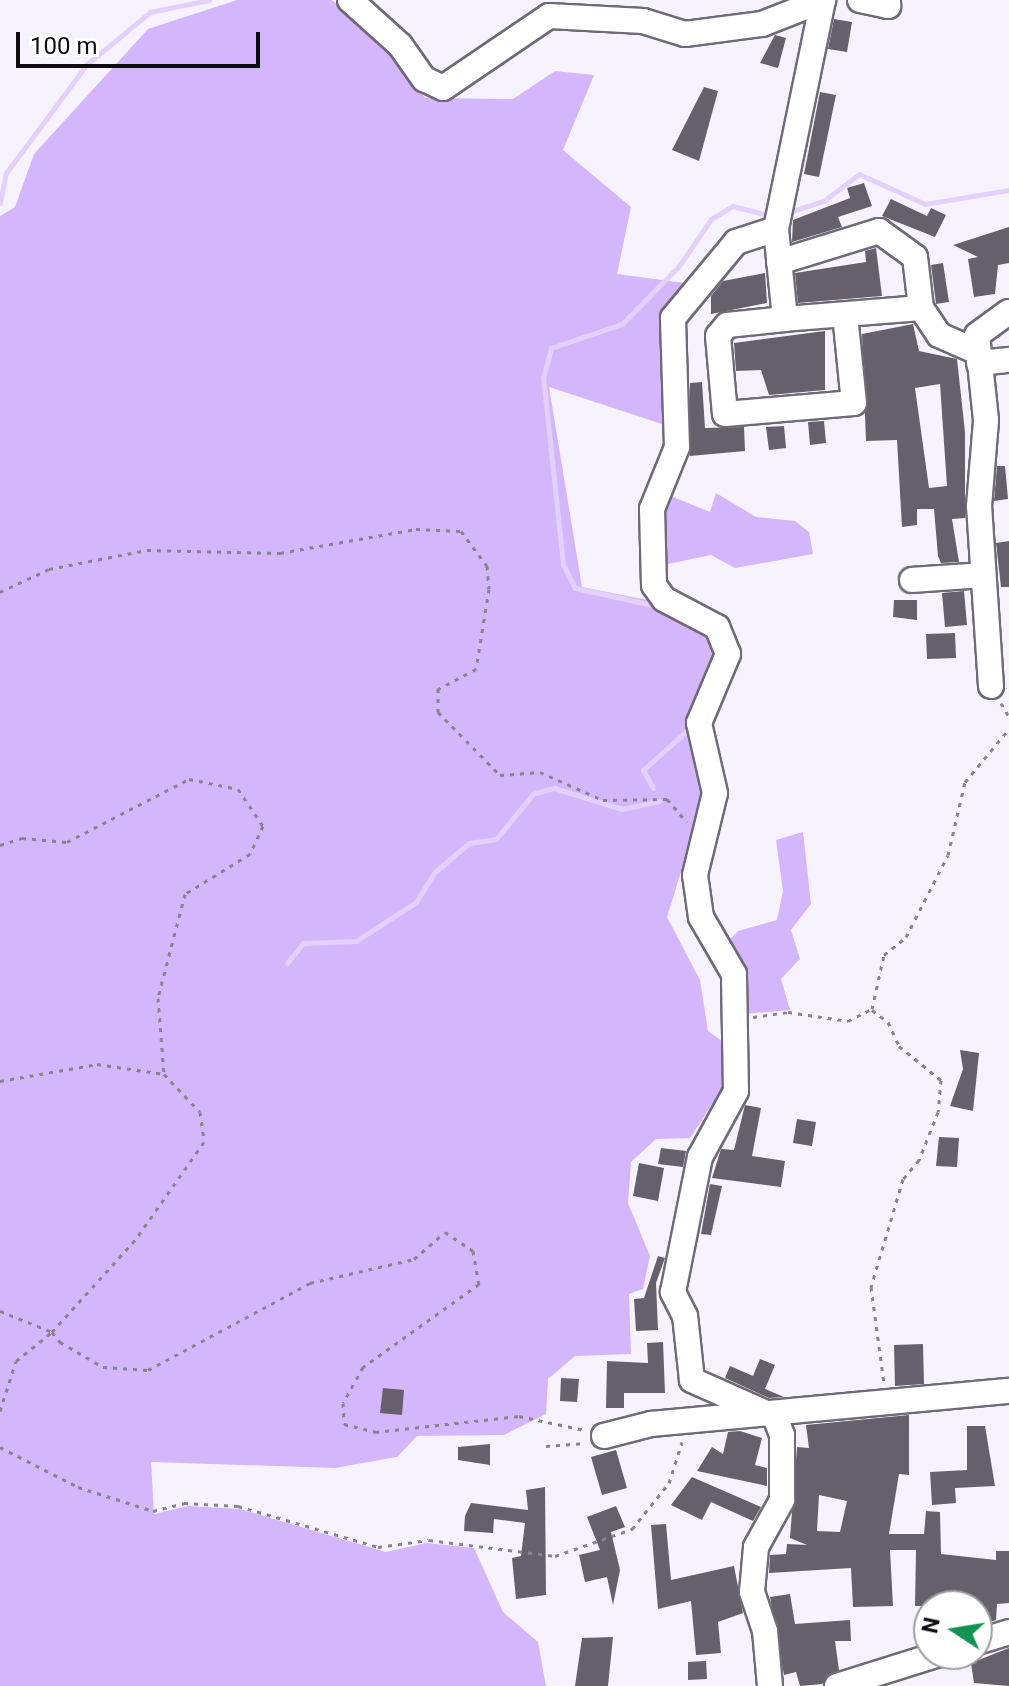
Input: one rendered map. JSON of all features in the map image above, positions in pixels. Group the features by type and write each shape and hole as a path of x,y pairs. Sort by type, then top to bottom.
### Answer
{"street":[{"path":"350,0 400,45 424,79 443,88 549,16 643,21 685,34 762,24 823,0"},
{"path":"785,319 776,229 823,0"},
{"path":"860,0 888,6 888,0"},
{"path":"775,1417 692,1380 685,1316 673,1292 700,1157 736,1091 734,974 696,895 698,845 715,793 699,723 728,654 717,627 664,599 654,585 652,509 679,421 669,341 679,305 736,242 776,229"},
{"path":"779,262 879,231 915,257 921,308 939,335 978,357 1009,360"},
{"path":"845,315 854,403 725,414 718,336 727,325 921,308"},
{"path":"991,686 983,575 979,446 986,420 977,335 1009,312"},
{"path":"912,580 983,575"},
{"path":"985,605 1009,599"},
{"path":"604,1436 633,1426 686,1426 1009,1391"},
{"path":"770,1686 765,1631 752,1592 756,1547 785,1481 775,1417"},
{"path":"837,1686 913,1662"}],"path":[{"path":"0,592 49,569 147,550 280,553 416,529 461,531 487,566 489,589 476,669 438,689 438,712 500,775 540,772 603,800 667,799 698,845"},
{"path":"881,1403 886,1364 871,1287 903,1179 919,1160 938,1112 941,1080 899,1046 872,1009 884,955 906,937 948,855 965,782 1009,729"},
{"path":"0,845 22,838 67,842 189,779 238,789 258,812 263,826 250,854 185,894 158,998 164,1074"},
{"path":"737,1019 788,1012 848,1021 872,1009"},
{"path":"0,1081 97,1064 164,1074 200,1112 204,1142 135,1240 52,1332 16,1361 0,1411"},
{"path":"0,1311 52,1332 103,1367 148,1370 310,1283 414,1259 445,1232 473,1251 479,1284 363,1367 343,1403 344,1424 375,1432 519,1416 604,1436"},
{"path":"0,1447 45,1464 78,1487 153,1511 184,1503 238,1506 378,1547 429,1540 555,1556 622,1536 645,1517 669,1483 686,1426"},
{"path":"546,1446 604,1436"}],"shaded area":[{"path":"237,0 332,0 390,49 425,98 513,99 555,71 594,75 563,150 631,207 617,274 685,283 663,314 668,426 549,387 582,587 657,602 715,636 720,656 688,729 708,785 667,917 700,980 708,1031 726,1044 726,1083 690,1138 656,1139 631,1162 628,1203 650,1256 643,1289 629,1294 631,1354 575,1356 548,1379 546,1414 504,1435 417,1436 397,1457 335,1468 151,1462 154,1514 188,1506 240,1509 386,1552 426,1543 474,1548 503,1612 538,1642 546,1686 0,1686 0,216 15,207 34,154 148,29"},
{"path":"661,492 710,512 716,493 756,517 795,521 809,532 813,554 735,568 711,555 658,566"},
{"path":"803,832 811,904 791,930 800,959 781,979 790,1010 743,1014 723,947 738,931 777,920 783,891 776,840"}],"building":[{"path":"834,19 852,22 847,52 828,49"},
{"path":"775,35 786,38 778,68 760,63"},
{"path":"704,87 718,91 699,161 672,150"},
{"path":"820,92 836,95 819,177 804,174"},
{"path":"864,183 872,206 838,217 842,227 792,242 793,220 850,198 847,188"},
{"path":"891,199 927,216 931,208 946,215 935,237 882,216"},
{"path":"1009,227 1009,263 998,265 995,294 974,297 968,259 978,257 953,245"},
{"path":"876,248 882,296 798,303 795,273 866,262 865,251"},
{"path":"943,263 949,302 936,304 931,265"},
{"path":"765,273 767,303 711,314 711,296 723,281"},
{"path":"913,324 919,351 957,359 965,432 965,518 952,519 959,562 941,563 934,509 917,509 917,525 902,527 897,440 866,441 862,334","holes":["940,384 947,486 929,488 915,388"]},
{"path":"825,331 825,390 769,395 761,370 736,371 734,343"},
{"path":"702,382 705,428 744,427 745,451 690,456 690,383"},
{"path":"824,421 826,443 810,445 808,422"},
{"path":"784,426 786,448 769,450 766,427"},
{"path":"997,466 1005,466 1008,499 994,501"},
{"path":"1009,541 1009,587 1001,587 996,543"},
{"path":"964,591 967,625 945,627 942,593"},
{"path":"894,600 917,600 917,620 893,617"},
{"path":"955,633 956,658 927,659 926,634"},
{"path":"960,1050 979,1053 973,1111 950,1106 963,1069"},
{"path":"745,1105 761,1108 752,1156 785,1161 781,1187 712,1178 721,1149 734,1150"},
{"path":"797,1119 816,1122 812,1146 793,1143"},
{"path":"939,1137 959,1138 957,1167 936,1166"},
{"path":"661,1148 686,1151 683,1167 658,1164"},
{"path":"639,1163 664,1168 658,1201 633,1196"},
{"path":"710,1184 722,1186 711,1235 701,1234"},
{"path":"658,1256 665,1258 656,1283 658,1330 636,1331 634,1299 644,1298"},
{"path":"663,1342 665,1393 624,1393 624,1408 606,1408 607,1361 648,1363 647,1343"},
{"path":"923,1344 924,1384 895,1386 894,1345"},
{"path":"760,1359 775,1365 765,1389 784,1397 769,1398 725,1378 730,1366 753,1376"},
{"path":"561,1378 579,1379 577,1402 560,1401"},
{"path":"383,1388 404,1390 402,1415 380,1413"},
{"path":"909,1415 909,1475 899,1474 889,1534 924,1534 926,1511 940,1512 941,1554 996,1560 996,1551 1009,1551 1009,1603 997,1604 996,1620 993,1621 993,1590 915,1590 916,1550 890,1550 893,1606 853,1607 851,1568 769,1573 770,1555 786,1554 787,1544 807,1545 790,1538 797,1447 809,1448 806,1425","holes":["819,1495 847,1501 840,1532 817,1531"]},
{"path":"967,1426 985,1426 995,1486 955,1488 956,1503 932,1505 930,1472 967,1470"},
{"path":"740,1431 762,1438 755,1465 767,1468 767,1486 697,1471 712,1447 723,1454 728,1432"},
{"path":"490,1444 490,1465 458,1460 458,1447"},
{"path":"616,1450 627,1488 602,1495 591,1457"},
{"path":"692,1477 761,1507 753,1521 711,1502 702,1520 671,1505"},
{"path":"545,1487 546,1595 516,1599 512,1558 521,1556 525,1523 494,1519 493,1533 464,1531 465,1516 471,1503 528,1510 526,1490"},
{"path":"616,1506 625,1527 611,1532 620,1570 613,1605 607,1577 585,1582 579,1555 600,1550 587,1517"},
{"path":"666,1524 671,1580 734,1566 743,1613 718,1622 721,1653 696,1655 691,1601 658,1609 651,1525"},
{"path":"790,1594 795,1624 850,1620 851,1641 835,1641 839,1670 822,1684 800,1686 796,1672 784,1675 770,1597"},
{"path":"613,1637 608,1686 575,1686 582,1638"},
{"path":"1009,1648 1009,1686 974,1683 972,1670 993,1670 993,1654"},
{"path":"706,1661 707,1679 688,1680 688,1662"}],"waterway":[{"path":"0,203 6,173 87,64 150,12 209,0"},
{"path":"789,212 825,200 859,174 925,204 1009,190"},
{"path":"657,606 575,588 563,564 543,378 551,348 622,324 679,266 711,219 733,206 772,216"},
{"path":"653,788 643,770 692,726"},
{"path":"287,963 303,943 356,941 416,902 435,872 469,843 496,839 533,794 554,788 622,809 659,801"}]}
